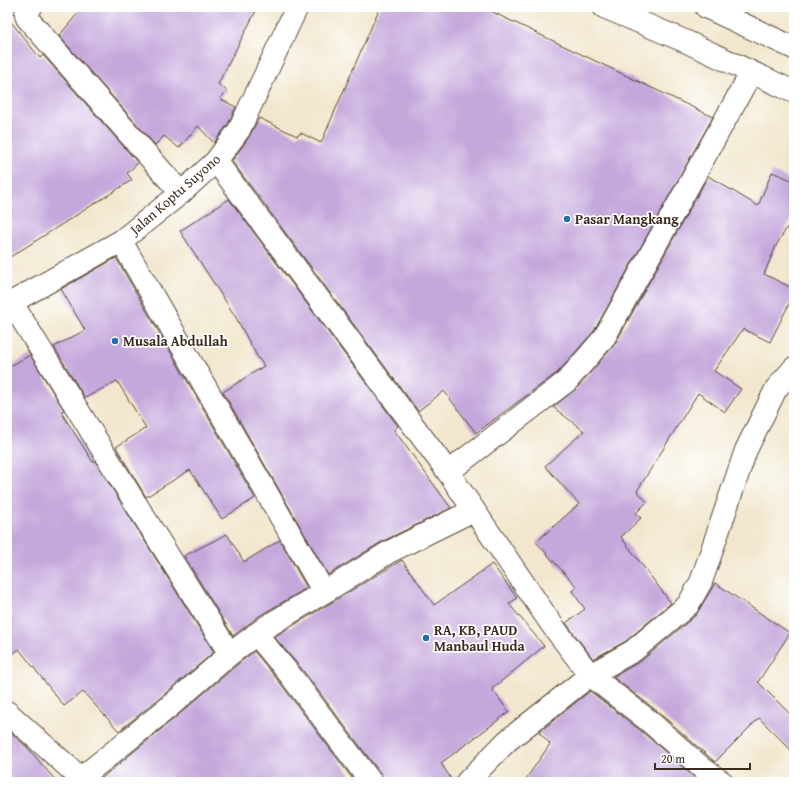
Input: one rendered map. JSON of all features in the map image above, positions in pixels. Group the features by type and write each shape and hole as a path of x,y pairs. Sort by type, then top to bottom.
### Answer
{"main road":[{"path":"31,7 26,14 27,18 180,193"},
{"name":"Jalan Koptu Suyono","path":"10,304 121,241 216,162 239,130 297,7"},
{"path":"604,7 687,42 794,92"},
{"path":"706,7 794,48"},
{"path":"448,472 566,382 604,338 752,73"},
{"path":"216,162 448,472 552,624 590,675 649,721 702,768 722,782"},
{"path":"121,241 324,592"},
{"path":"10,304 230,654"},
{"path":"467,782 507,741 590,675 633,651 688,605 701,582 746,450 776,389 794,368"},
{"path":"7,712 81,781 230,654 256,634 389,552 474,510"},
{"path":"256,634 291,676 372,782"}],"building":[{"path":"83,7 258,7 218,84 227,91 220,99 236,107 228,124 214,143 198,126 179,148 164,136 155,145 59,36"},
{"path":"380,7 482,7 713,117 594,331 558,372 476,433 444,391 418,411 232,161 249,137 259,118 297,136 301,133 321,143"},
{"path":"7,17 40,58 43,55 138,163 127,173 132,180 7,259"},
{"path":"772,172 794,181 794,216 777,244 764,274 794,289 794,294 770,342 743,329 714,371 741,389 725,412 698,393 637,491 647,502 636,513 641,518 621,537 671,603 626,641 593,659 566,623 585,609 572,591 577,587 536,542 579,504 545,466 584,431 553,407 576,389 615,344 708,176 758,206"},
{"path":"229,199 398,426 394,430 451,508 383,541 328,575 223,392 264,366 235,316 180,231"},
{"path":"116,258 255,498 222,519 190,470 146,497 116,447 146,428 117,381 85,398 54,347 85,330 61,289"},
{"path":"30,355 64,410 61,412 93,462 95,461 214,652 119,731 83,692 64,706 19,649 7,659 7,368"},
{"path":"227,534 244,562 280,540 307,588 259,616 233,636 184,556"},
{"path":"402,560 434,605 492,564 517,598 509,604 544,646 492,689 509,712 441,763 453,782 383,782 381,774 301,668 274,637"},
{"path":"715,583 790,633 758,682 794,718 794,753 759,718 715,762 657,711 613,677 641,661 696,615"},
{"path":"254,651 281,684 355,782 97,782 177,716"},
{"path":"590,691 641,731 698,780 696,782 524,782 550,744 539,732"},
{"path":"7,729 28,748 57,782 7,782"}],"place":[{"name":"Pasar Mangkang","path":"567,219"},
{"name":"Musala Abdullah","path":"115,341"},
{"name":"RA, KB, PAUD Manbaul Huda","path":"426,638"}]}
